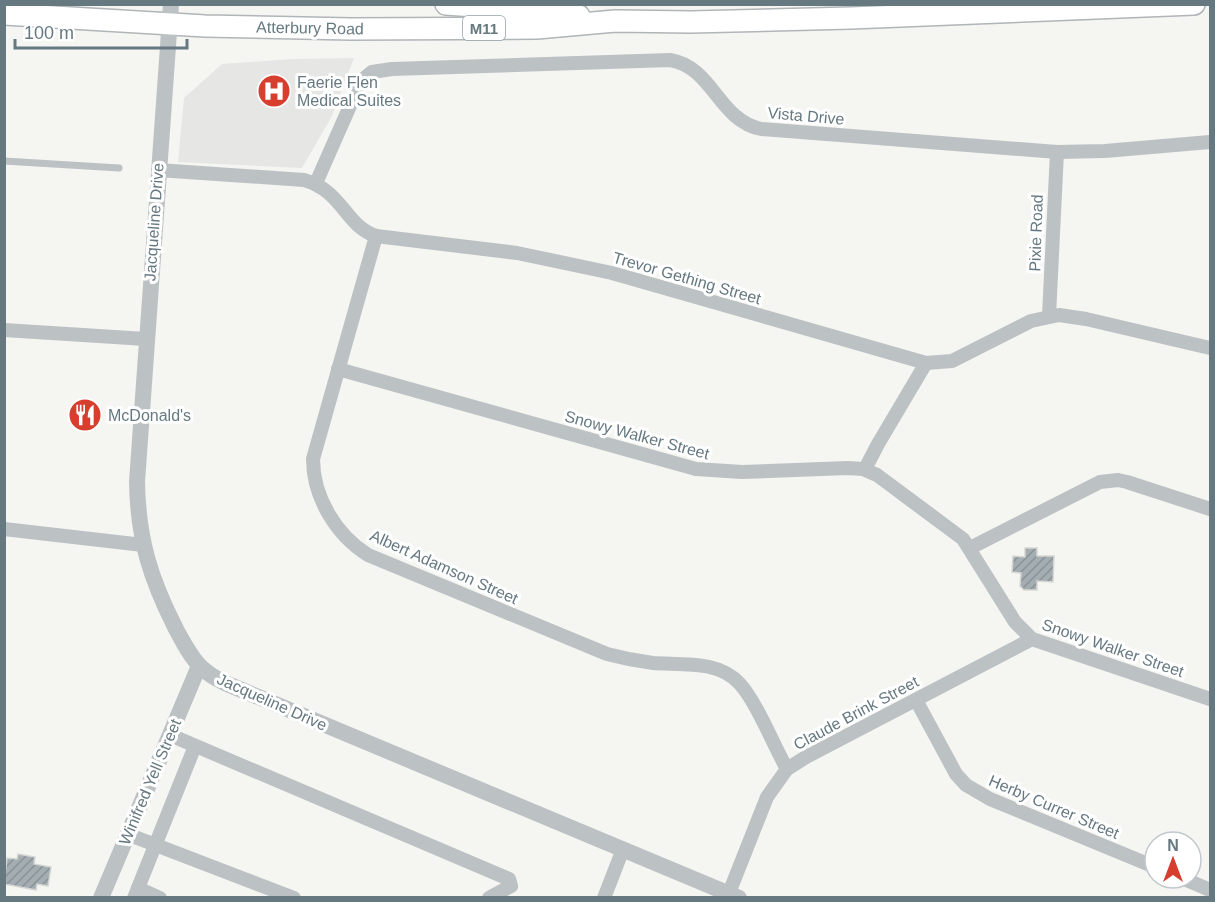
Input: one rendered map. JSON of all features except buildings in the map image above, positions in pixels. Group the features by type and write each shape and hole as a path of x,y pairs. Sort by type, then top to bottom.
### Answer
{"main road":[{"name":"Atterbury Road","path":"446,4 531,10 615,21"},
{"name":"Atterbury Road","path":"4,14 170,14 351,29 537,28 615,21 691,22 850,18 1194,4"}],"street":[{"name":"Jacqueline Drive","path":"170,14 137,482 138,512 143,545 151,574 183,642 199,666 215,678 233,687 734,895"},
{"name":"Vista Drive","path":"316,183 361,81 372,72 392,69 670,60 688,66 702,78 732,114 742,123 755,128 1056,152 1106,151 1210,142"},
{"name":"Pixie Road","path":"1049,316 1056,152"},
{"path":"158,170 291,178 316,183"},
{"name":"Trevor Gething Street","path":"316,183 329,192 362,230 376,236 493,250 568,263 622,276 926,363 952,361 1031,321 1049,316 1067,315 1210,348"},
{"name":"Albert Adamson Street","path":"376,236 314,454 316,488 324,506 340,530 368,555 607,654 640,661 711,667 723,671 745,691 787,770"},
{"path":"4,330 146,339"},
{"path":"866,470 878,444 926,363"},
{"name":"Snowy Walker Street","path":"338,369 696,470 742,472 848,468 866,470 877,475 963,539 1015,622 1032,639 1210,699"},
{"path":"970,548 1100,482 1118,480 1127,482 1210,509"},
{"path":"4,529 143,545"},
{"name":"Claude Brink Street","path":"734,895 767,797 787,770 801,760 1032,639"},
{"name":"Winifred Yell Street","path":"101,897 199,666"},
{"name":"Herby Currer Street","path":"916,700 956,774 972,790 1143,862"},
{"path":"170,735 509,879 511,885 489,897"},
{"path":"160,897 136,893 195,746"},
{"path":"127,834 294,897"},
{"path":"604,897 623,849"}],"lane":[{"path":"4,161 119,168"}],"shaded area":[{"path":"354,58 332,116 302,168 178,162 184,98 222,64 292,59"}],"place":[{"name":"Faerie Flen Medical Suites","path":"274,91"},
{"name":"McDonald's","path":"85,415"}]}
